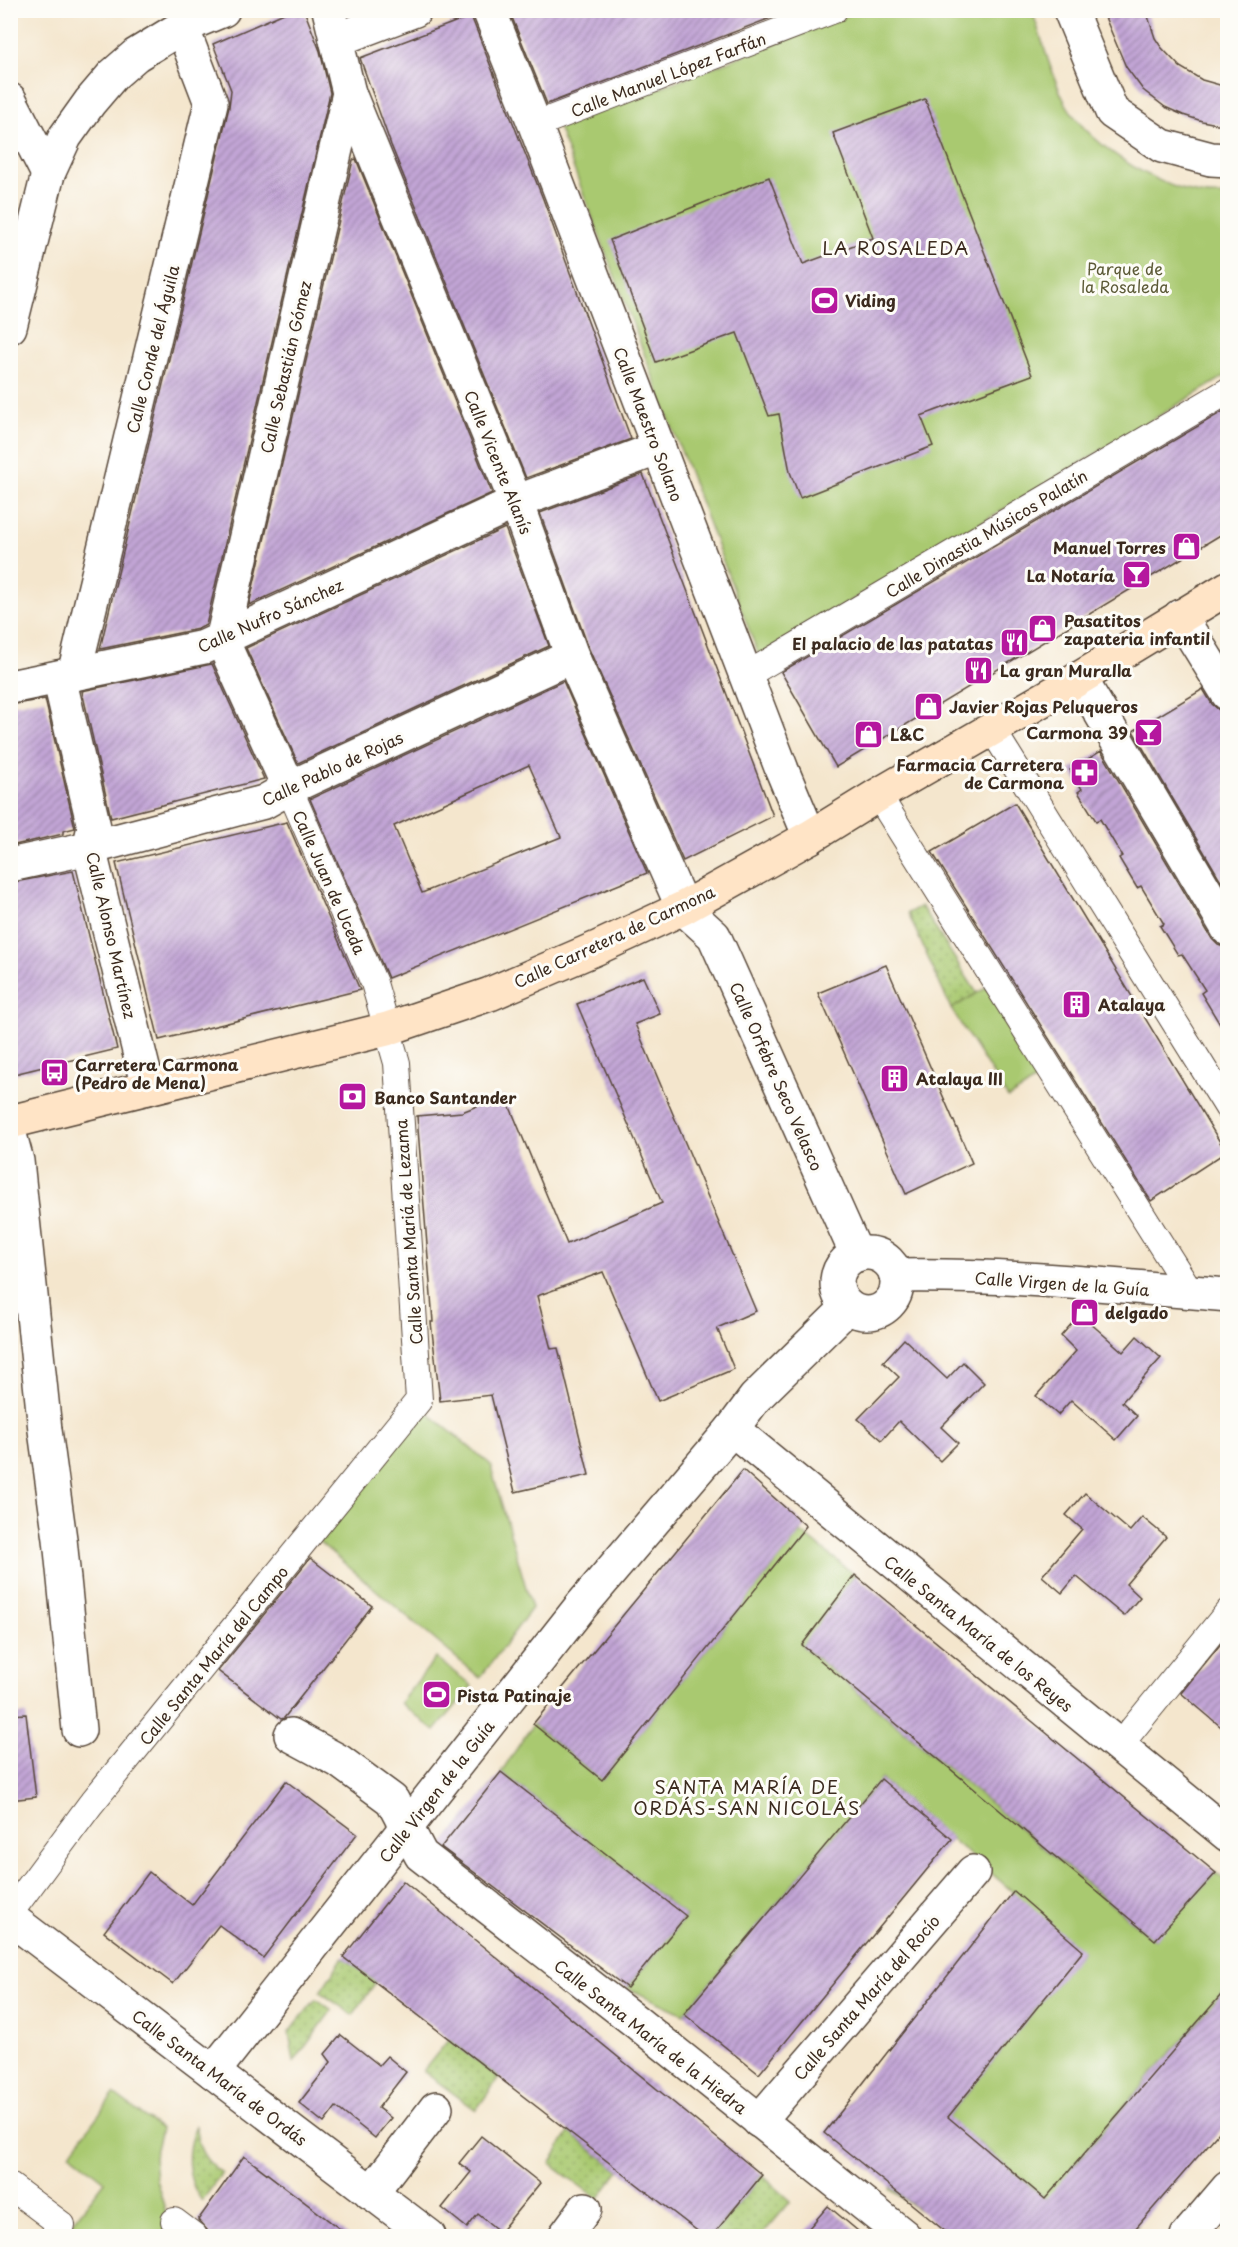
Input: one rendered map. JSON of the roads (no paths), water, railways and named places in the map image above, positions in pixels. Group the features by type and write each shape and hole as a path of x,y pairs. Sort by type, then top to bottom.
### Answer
{"main road":[{"name":"Calle Carretera de Carmona","path":"10,1122 387,1029 490,994 597,948 683,908 810,837 1080,678 1227,588"}],"street":[{"path":"10,327 48,174 65,137 113,75 136,54 182,27 223,10"},
{"path":"333,25 415,10"},
{"name":"Calle Maestro Solano","path":"489,10 745,676 810,837"},
{"name":"Calle Manuel López Farfán","path":"535,125 834,10"},
{"path":"1070,10 1112,112 1162,146 1210,159 1227,160"},
{"name":"Calle Vicente Alanís","path":"333,25 349,93 516,502 572,656 683,908"},
{"name":"Calle Conde del Águila","path":"66,676 211,103 182,27"},
{"name":"Calle Sebastián Gómez","path":"222,640 349,93"},
{"path":"10,100 48,174"},
{"name":"Calle Dinastia Músicos Palatín","path":"745,676 1227,390"},
{"name":"Calle Nufro Sánchez","path":"10,687 204,647 516,502 659,448"},
{"path":"1180,616 1227,694"},
{"name":"Calle Juan de Uceda","path":"222,640 374,983 387,1029"},
{"name":"Calle Pablo de Rojas","path":"10,865 89,848 264,802 289,788 572,656"},
{"name":"Calle Alonso Martínez","path":"66,676 94,827 89,848 148,1088"},
{"path":"1080,678 1227,929"},
{"path":"992,729 1227,1108"},
{"path":"878,795 1190,1292"},
{"name":"Calle Orfebre Seco Velasco","path":"683,908 714,936 857,1255"},
{"name":"Calle Santa Mariá de Lezama","path":"387,1029 397,1063 419,1400"},
{"path":"10,1135 17,1161 45,1430 60,1539 79,1730"},
{"path":"874,1254 882,1258 889,1263 896,1276 896,1289 886,1306 867,1313 857,1312 848,1307 842,1300 836,1283 842,1266 857,1255 874,1254"},
{"name":"Calle Virgen de la Guía","path":"896,1276 964,1276 1227,1294"},
{"name":"Calle Virgen de la Guía","path":"213,2072 582,1605 732,1430 755,1398 848,1307"},
{"name":"Calle Santa María del Campo","path":"10,1913 90,1804 419,1400"},
{"name":"Calle Santa María de los Reyes","path":"732,1430 1227,1835"},
{"path":"1118,1747 1227,1612"},
{"path":"291,1735 339,1761 392,1800 406,1829"},
{"name":"Calle Santa María de la Hiedra","path":"406,1829 421,1856 904,2236"},
{"name":"Calle Santa María del Rocío","path":"759,2121 973,1872"},
{"name":"Calle Santa María de Ordás","path":"10,1918 429,2236"},
{"path":"371,2193 436,2108"},
{"path":"10,2186 62,2225 53,2236"},
{"path":"1187,2236 1227,2188"},
{"path":"565,2236 585,2209"},
{"path":"174,2221 194,2236"}],"place":[{"name":"Viding","path":"824,300"},
{"name":"Manuel Torres","path":"1187,547"},
{"name":"La Notaría","path":"1136,575"},
{"name":"Pasatitos zapateria infantil","path":"1043,629"},
{"name":"El palacio de las patatas","path":"1014,643"},
{"name":"La gran Muralla","path":"979,670"},
{"name":"Javier Rojas Peluqueros","path":"928,706"},
{"name":"Carmona 39","path":"1149,732"},
{"name":"L&C","path":"869,734"},
{"name":"Farmacia Carretera de Carmona","path":"1085,773"},
{"name":"Atalaya","path":"1077,1004"},
{"name":"Carretera Carmona (Pedro de Mena)","path":"54,1073"},
{"name":"Atalaya III","path":"895,1078"},
{"name":"Banco Santander","path":"353,1097"},
{"name":"delgado","path":"1084,1312"},
{"name":"Pista Patinaje","path":"436,1695"}],"district":[{"name":"LA ROSALEDA","path":"896,247"},
{"name":"SANTA MARÍA DE ORDÁS-SAN NICOLÁS","path":"747,1796"}],"park label":[{"name":"Parque de la Rosaleda","path":"1125,277"}]}
